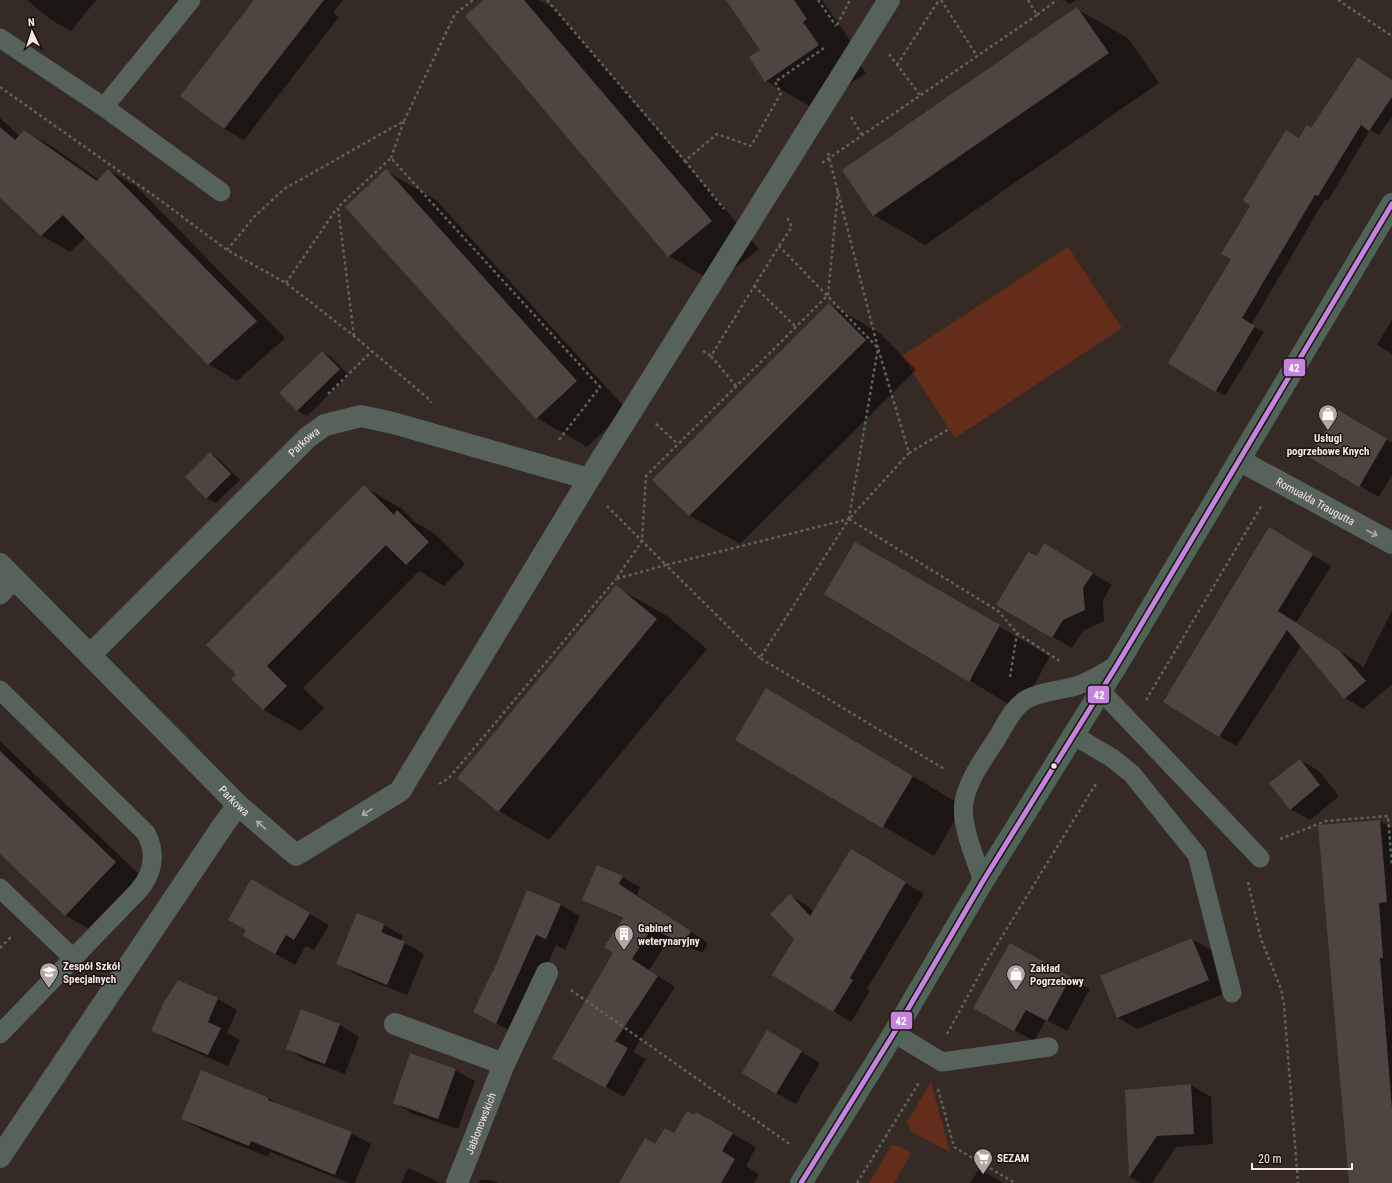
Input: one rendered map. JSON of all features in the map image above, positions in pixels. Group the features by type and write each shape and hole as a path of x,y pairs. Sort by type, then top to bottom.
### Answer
{"street":[{"path":"589,479 889,0"},
{"path":"801,1183 894,1033 983,881 1100,690 1117,665 1392,204"},
{"name":"Parkowa","path":"7,572 90,654 238,805 296,855 400,791 589,479 393,423 361,416 325,425 308,437 90,654"},
{"name":"Romualda Traugutta","path":"1240,460 1392,543"},
{"path":"0,1157 238,805"},
{"name":"Jabłonowskich","path":"457,1183 504,1064 547,973"},
{"path":"395,1024 504,1064"}],"lane":[{"path":"104,107 190,0"},
{"path":"0,38 104,107 221,192"},
{"path":"0,595 7,572"},
{"path":"983,881 966,827 964,804 972,781 985,756 1013,713 1025,700 1079,685 1097,677 1117,665"},
{"path":"0,690 146,833 150,842 152,862 146,882 0,1034"},
{"path":"1100,690 1260,858"},
{"path":"1073,735 1112,758 1132,774 1198,855 1232,993"},
{"path":"0,888 73,958"},
{"path":"894,1033 933,1061 942,1062 1049,1047"}],"path":[{"path":"286,283 338,207 391,158 404,121 455,14 473,0"},
{"path":"547,0 685,161 743,232"},
{"path":"818,0 836,26"},
{"path":"833,33 850,0"},
{"path":"897,65 940,0 977,56"},
{"path":"1028,0 1037,15"},
{"path":"829,158 1057,0"},
{"path":"1338,0 1392,36"},
{"path":"685,161 717,134 751,146 781,93 775,82 826,46"},
{"path":"0,87 160,200 227,250 286,283 354,336 430,400 431,406"},
{"path":"227,250 254,217 284,189 404,121"},
{"path":"827,152 878,348 909,453"},
{"path":"391,158 600,387 557,442"},
{"path":"435,786 449,778 616,579 642,541 646,476 828,295 838,191"},
{"path":"338,207 354,336"},
{"path":"736,386 711,356 779,246 878,348"},
{"path":"754,286 796,327"},
{"path":"849,519 878,348"},
{"path":"655,423 678,444"},
{"path":"760,658 849,519 909,453 949,429"},
{"path":"589,479 595,493 760,658 948,771"},
{"path":"1133,723 1277,481"},
{"path":"616,579 849,519 998,610 1017,633 1068,666"},
{"path":"1009,683 1017,633"},
{"path":"857,1183 933,1061 987,962 1112,758"},
{"path":"1260,858 1270,843 1326,821 1388,816 1392,866"},
{"path":"0,948 12,935"},
{"path":"547,973 791,1146"},
{"path":"933,1061 954,1147 1015,1183"}],"shaded area":[{"path":"1068,247 1122,328 955,438 902,356"},
{"path":"931,1082 950,1152 912,1132 907,1122"},
{"path":"892,1145 902,1147 911,1154 894,1183 869,1183"}],"building":[{"path":"254,0 324,0 224,129 180,96"},
{"path":"483,0 524,0 712,221 668,257 465,16"},
{"path":"726,0 794,0 807,19 803,22 819,45 765,82 749,57 760,50"},
{"path":"1077,7 1109,53 873,216 842,170"},
{"path":"1358,57 1392,80 1392,97 1369,131 1361,125 1318,196 1315,195 1242,318 1255,326 1215,392 1168,363 1231,259 1221,254 1250,206 1243,200 1286,130 1299,138 1307,125 1311,128"},
{"path":"0,127 15,140 24,130 97,181 108,169 257,321 208,365 63,215 41,236 0,198"},
{"path":"386,169 577,381 536,419 345,207"},
{"path":"829,303 866,340 689,516 652,480"},
{"path":"322,351 340,369 297,411 279,393"},
{"path":"1338,410 1387,439 1359,487 1309,457"},
{"path":"210,452 231,474 206,499 185,477"},
{"path":"364,485 394,515 397,510 429,542 406,565 386,545 267,666 287,686 263,710 231,679 236,674 206,645"},
{"path":"1269,527 1313,554 1278,611 1340,651 1366,681 1344,699 1287,630 1219,737 1163,702"},
{"path":"855,542 1000,625 969,682 824,594"},
{"path":"1044,543 1093,573 1083,588 1085,610 1063,620 1052,638 996,605 1028,552 1037,556"},
{"path":"616,585 657,619 498,812 457,778"},
{"path":"766,688 913,776 882,828 735,740"},
{"path":"0,751 116,862 65,916 0,854"},
{"path":"1300,759 1320,785 1290,810 1269,783"},
{"path":"1380,820 1387,902 1379,903 1383,958 1380,958 1392,1109 1392,1183 1349,1183 1318,825"},
{"path":"851,849 906,882 850,978 853,980 833,1012 772,975 794,939 770,914 790,894 810,916"},
{"path":"597,865 623,876 619,884 691,931 684,943 651,929 632,959 658,976 615,1041 628,1048 605,1088 552,1058 613,953 604,947 623,918 582,900"},
{"path":"251,879 310,913 294,940 286,935 275,954 243,936 246,930 228,920"},
{"path":"527,890 561,904 546,939 536,935 496,1024 473,1012 493,972"},
{"path":"357,913 384,924 381,932 405,942 387,985 336,964"},
{"path":"1192,938 1209,980 1117,1018 1100,976"},
{"name":"Zakład Pogrzebowy","path":"1010,943 1071,977 1047,1021 1026,1010 1014,1031 973,1008"},
{"path":"178,980 218,998 208,1022 221,1028 208,1055 151,1031 164,1002"},
{"path":"301,1009 340,1024 325,1064 286,1049"},
{"path":"767,1030 802,1051 776,1094 742,1073"},
{"path":"410,1053 456,1069 438,1119 393,1103"},
{"path":"201,1070 269,1098 268,1100 352,1132 335,1175 251,1141 249,1146 181,1119"},
{"path":"1191,1084 1194,1134 1157,1136 1129,1177 1125,1090"},
{"path":"687,1111 694,1115 696,1112 733,1133 722,1151 735,1159 721,1183 619,1183 645,1138 655,1144 665,1128 674,1133"}],"transit line":[{"name":"42","path":"801,1183 894,1033 983,881 1117,665 1392,204"}],"place":[{"name":"Usługi pogrzebowe Knych","path":"1328,431"},
{"name":"Gabinet weterynaryjny","path":"624,951"},
{"name":"Zespół Szkół Specjalnych","path":"49,989"},
{"name":"Zakład Pogrzebowy","path":"1016,991"},
{"name":"SEZAM","path":"983,1175"}]}
